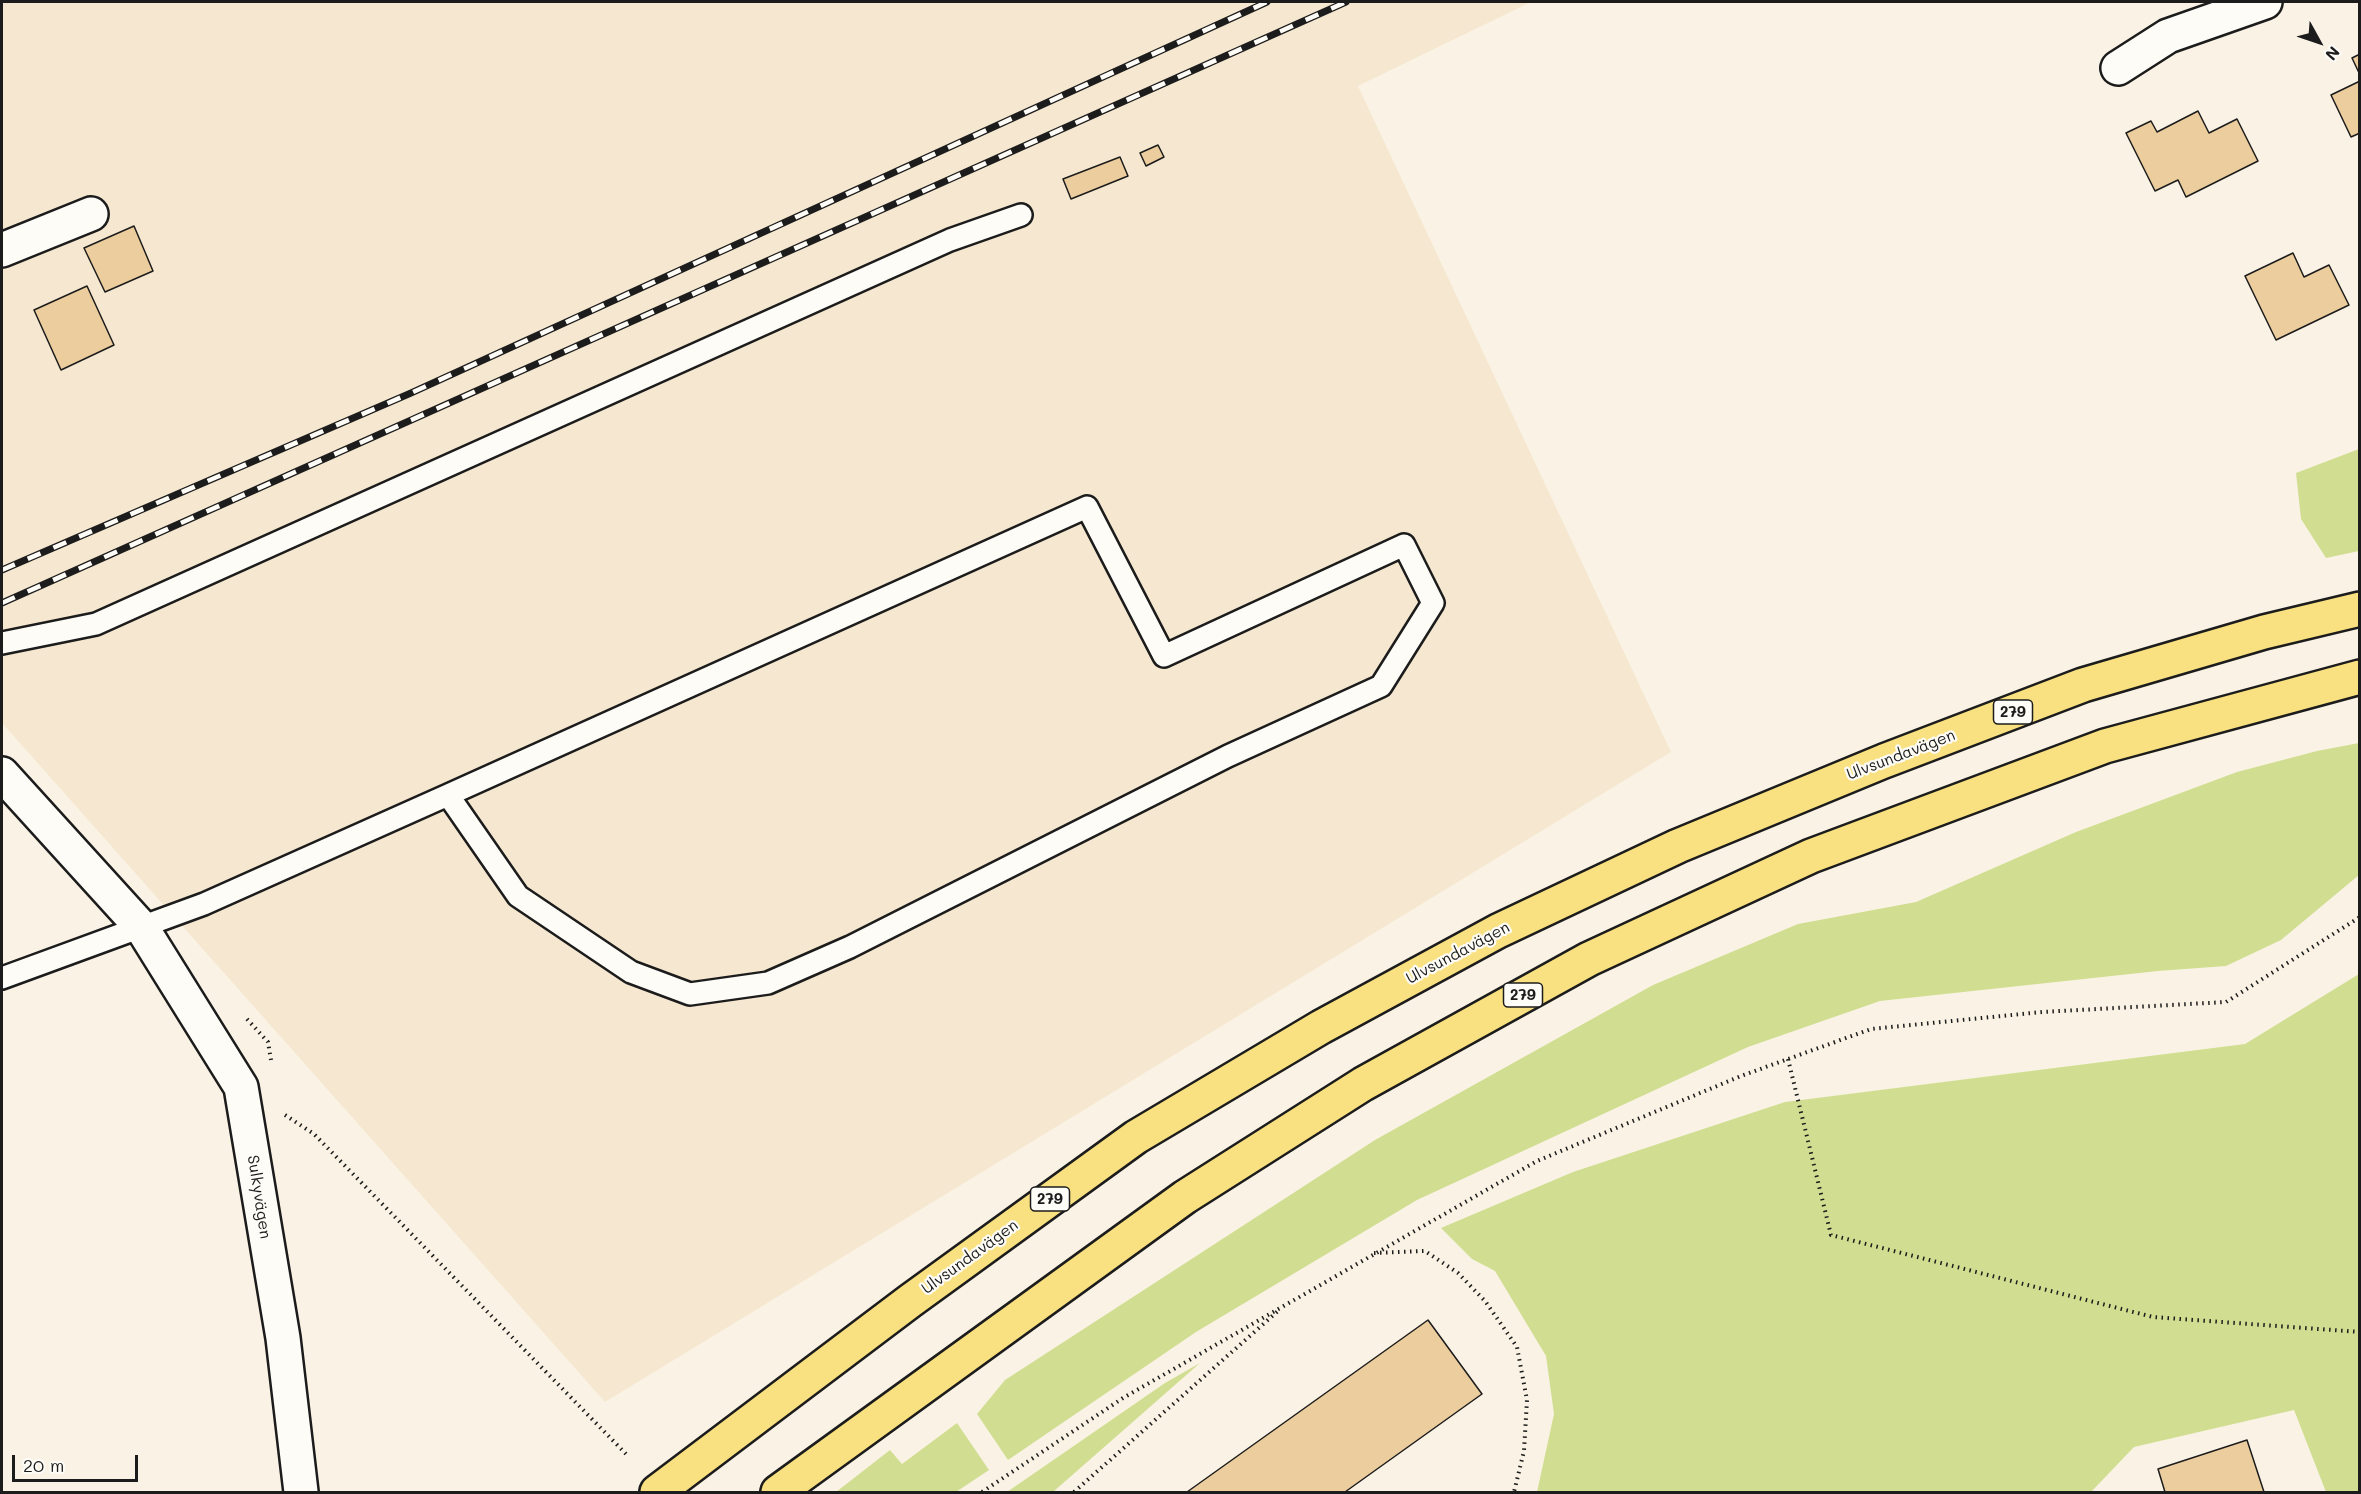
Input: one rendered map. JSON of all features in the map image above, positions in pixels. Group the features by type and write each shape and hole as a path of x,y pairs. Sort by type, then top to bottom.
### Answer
{"main road":[{"name":"Ulvsundavägen","path":"657,1492 910,1301 1136,1137 1321,1027 1498,931 1678,846 1884,760 2084,685 2264,632 2360,609"},
{"name":"279","path":"778,1492 1185,1197 1363,1084 1589,959 1811,856 2106,746 2360,678"}],"street":[{"path":"2118,68 2168,36 2265,2"},
{"path":"2,250 91,214"},
{"name":"Sulkyvägen","path":"2,774 142,928 241,1087 283,1338 301,1492"}],"lane":[{"path":"2,643 96,624 950,240 1021,215"},
{"path":"2,978 204,904 1087,507 1164,656 1404,545 1433,603 1381,686 1228,756 850,947 768,983 690,994 632,972 518,896 448,795"}],"path":[{"path":"982,1492 1123,1398 1537,1161 1741,1076 1871,1029 2042,1012 2226,1002 2360,916"},
{"path":"1788,1059 1832,1235 2153,1317 2360,1332"},
{"path":"241,1087 314,1134 629,1457"},
{"path":"1374,1253 1425,1251 1458,1273 1485,1301 1517,1347 1527,1400 1524,1451 1514,1492"},
{"path":"1074,1492 1285,1304"}],"shaded area":[{"path":"2,2 1531,2 1358,86 1671,752 605,1402 2,723"}],"green space":[{"path":"2359,449 2359,551 2326,558 2301,519 2296,473"},
{"path":"2359,743 2359,875 2281,940 2226,966 2158,971 1880,1001 1748,1047 1417,1200 1196,1332 1008,1460 977,1414 1005,1380 1375,1140 1653,985 1798,924 1916,902 2076,832 2237,772 2317,751"},
{"path":"2359,974 2359,1492 2326,1492 2294,1410 2134,1447 2091,1492 1537,1492 1554,1414 1546,1356 1495,1271 1472,1259 1441,1228 1573,1172 1785,1102 2245,1044"},
{"path":"1200,1363 1053,1492 1007,1492 1165,1383"},
{"path":"957,1423 989,1470 956,1492 836,1492 890,1450 902,1464"}],"building":[{"path":"2360,54 2360,75 2352,58"},
{"path":"2360,81 2360,133 2351,137 2331,95"},
{"path":"2198,111 2209,133 2237,119 2258,161 2186,197 2178,180 2155,191 2126,133 2151,121 2157,132"},
{"path":"1158,145 1164,157 1146,166 1140,153"},
{"path":"1120,157 1128,176 1071,199 1063,179"},
{"path":"134,226 153,271 105,292 84,248"},
{"path":"2293,253 2304,277 2329,265 2349,305 2276,340 2245,276"},
{"path":"87,286 114,345 61,370 34,310"},
{"path":"1428,1320 1482,1394 1345,1492 1187,1492"},
{"path":"2247,1440 2264,1492 2165,1492 2158,1469"}],"railway":[{"path":"2,570 411,393 1267,2"},
{"path":"2,603 1346,2"}]}
